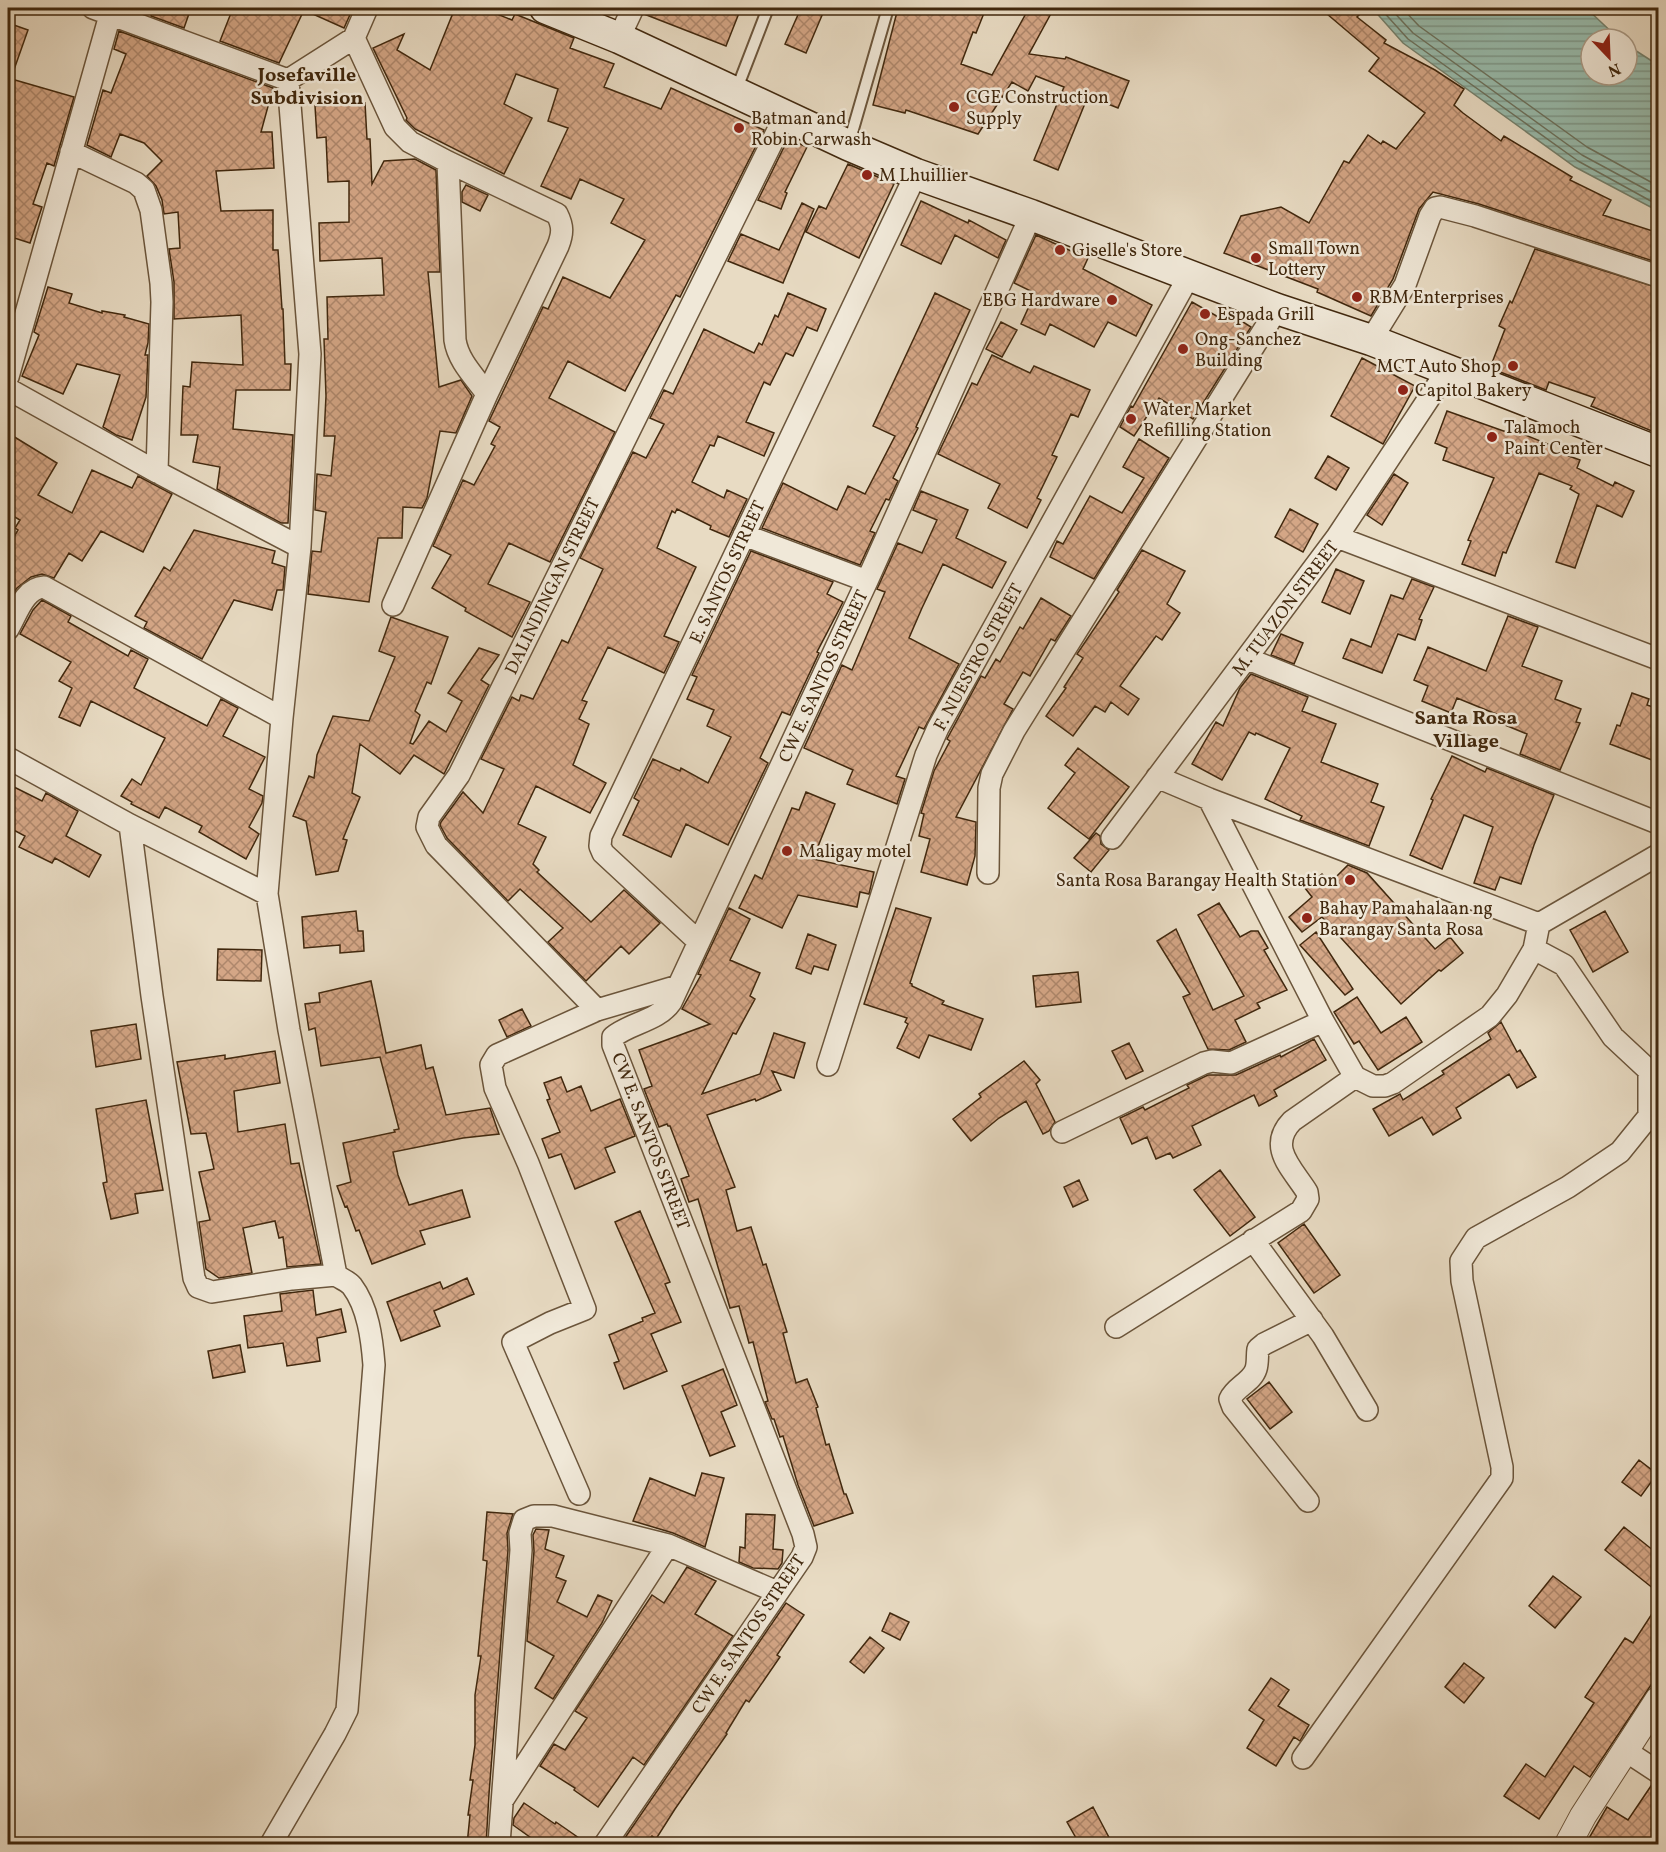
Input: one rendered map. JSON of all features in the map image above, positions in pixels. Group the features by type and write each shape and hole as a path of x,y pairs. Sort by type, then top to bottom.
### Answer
{"main road":[{"path":"545,8 619,38 848,146 916,174 1031,215 1277,309 1371,340 1659,452"}],"street":[{"path":"288,80 354,38 367,8"},
{"path":"619,38 633,8"},
{"path":"8,377 71,152 102,11 288,80"},
{"path":"354,38 395,127 411,142 557,214 562,225 562,235 558,246 487,394 393,605"},
{"path":"288,80 310,354 300,547 267,894 289,1030 336,1275"},
{"name":"DALINDINGAN STREET","path":"597,1010 436,845 427,827 429,817 459,775 785,116"},
{"path":"71,152 136,183 144,190 151,210 162,302 157,472"},
{"path":"448,162 455,340 462,361 487,394"},
{"name":"E. SANTOS STREET","path":"699,942 603,853 600,846 601,836 916,174"},
{"path":"1371,340 1405,285 1435,208 1440,207 1475,216 1659,276"},
{"name":"CW E. SANTOS STREET","path":"605,1845 802,1557 806,1547 803,1534 613,1045 613,1037 620,1031 665,1010 678,986 867,582 1031,215"},
{"name":"F. NUESTRO STREET","path":"828,1065 926,755 938,728 1189,276"},
{"path":"988,873 989,788 992,774 1009,741 1277,309"},
{"name":"M. TUAZON STREET","path":"1112,838 1337,537 1447,371"},
{"path":"8,389 157,472 300,547"},
{"path":"744,535 867,582"},
{"path":"1337,537 1659,659"},
{"path":"8,629 29,592 44,587 282,718"},
{"path":"1248,658 1659,823"},
{"path":"8,758 130,825 267,894"},
{"path":"1157,777 1209,799 1539,924"},
{"path":"1209,799 1323,1021 1355,1077 1373,1086 1393,1083 1490,1016 1507,995 1534,949 1539,924 1659,855"},
{"path":"130,825 152,996 194,1278 198,1287 212,1292 292,1279 336,1275 351,1284 362,1304 369,1328 374,1365 347,1710 271,1845"},
{"path":"1303,1758 1502,1478 1502,1467 1462,1281 1461,1261 1476,1238 1568,1187 1620,1152 1648,1116 1654,1075 1612,1038 1564,965 1534,949"},
{"path":"579,1494 513,1342 550,1323 585,1309 528,1163 495,1088 492,1065 497,1055 597,1010 678,986"},
{"path":"1062,1132 1204,1063 1212,1061 1231,1063 1323,1021"},
{"path":"1116,1328 1306,1206 1307,1192 1281,1151 1281,1137 1286,1127 1306,1110 1355,1077"},
{"path":"1253,1240 1312,1320 1367,1410"},
{"path":"1308,1501 1233,1407 1230,1399 1256,1370 1258,1350 1264,1344 1312,1320"},
{"path":"499,1845 520,1533 524,1520 534,1516 553,1516 669,1545 777,1592"},
{"path":"502,1801 669,1545"},
{"path":"1568,1845 1583,1816 1659,1700"},
{"path":"1626,1750 1659,1773"}],"lane":[{"path":"735,93 768,8"},
{"path":"848,146 888,8"}],"water":[{"path":"1372,8 1586,8 1606,27 1579,27 1579,87 1639,87 1639,53 1658,65 1658,211 1575,167 1403,43"}],"building":[{"path":"154,8 191,8 184,28 151,16"},
{"path":"233,8 353,8 344,28 304,10 279,63 220,41"},
{"path":"455,8 472,13 475,8 482,8 512,20 515,14 574,38 570,48 614,64 604,87 661,109 671,88 764,130 680,297 676,295 625,391 568,361 549,398 615,432 550,562 509,543 488,584 530,602 512,637 465,611 466,608 432,588 451,555 433,546 463,480 474,485 495,446 491,444 500,427 489,421 543,307 548,309 563,277 610,298 645,240 611,223 624,199 580,179 571,199 541,186 568,128 548,121 558,89 516,74 504,104 532,118 504,174 415,129 406,120 373,48 404,34 397,50 430,70"},
{"path":"646,8 741,8 726,46 644,14"},
{"path":"801,8 823,13 806,53 785,44"},
{"path":"898,8 986,8 976,33 973,32 961,64 992,75 1029,8 1054,8 1029,54 1065,59 1066,57 1129,81 1118,108 1088,96 1058,170 1034,160 1064,87 1036,76 1028,91 1012,82 978,134 906,110 905,113 873,105"},
{"path":"1320,8 1366,8 1357,17 1386,40 1384,43 1435,70 1464,89 1454,105 1463,113 1501,141 1504,136 1572,177 1570,180 1611,200 1603,215 1659,233 1659,263 1479,204 1433,192 1419,209 1393,279 1371,316 1317,292 1318,289 1224,253 1241,216 1281,207 1309,223 1344,161 1349,163 1368,135 1381,144 1383,141 1396,149 1425,113 1369,71 1379,58"},
{"path":"11,24 28,30 10,81 8,81 8,34"},
{"path":"119,31 273,88 261,132 272,132 274,168 216,171 221,211 273,210 273,250 278,250 285,364 291,364 290,390 236,390 233,429 293,435 288,523 281,523 217,489 220,467 193,462 198,435 181,435 183,386 190,387 192,362 243,365 241,315 174,319 174,282 169,249 180,248 178,212 164,214 162,200 156,186 147,176 162,161 144,143 120,134 111,157 87,145 103,90 111,93 126,54 114,49"},
{"path":"15,80 74,97 54,166 47,163 33,204 42,207 30,243 8,236 8,106"},
{"path":"365,103 367,139 370,139 372,184 384,161 415,159 436,170 440,272 428,272 439,387 461,380 472,396 456,433 440,431 427,498 422,508 403,507 402,538 378,538 369,602 308,594 312,551 321,552 326,512 315,510 317,474 331,476 335,436 324,436 326,396 324,339 328,339 327,297 384,295 382,258 320,261 319,223 349,222 349,181 328,182 326,137 317,138 315,106"},
{"path":"788,139 807,147 785,192 787,193 781,209 758,200"},
{"path":"848,164 894,184 859,258 806,232 819,206 826,209"},
{"path":"466,185 488,195 480,211 462,202 462,192"},
{"path":"921,201 968,223 969,220 1006,240 998,258 955,235 941,264 901,245"},
{"path":"802,203 814,209 783,283 728,261 741,234 779,250"},
{"path":"1036,235 1071,251 1072,249 1089,256 1083,269 1152,305 1136,336 1108,322 1094,347 1050,324 1045,335 1021,324 1035,293 1014,283"},
{"path":"1535,249 1659,288 1659,434 1591,406 1595,398 1549,382 1546,390 1490,368 1505,329 1499,326 1510,301 1512,303"},
{"path":"48,287 72,294 69,303 102,313 102,311 125,315 124,317 149,324 145,355 148,355 146,397 132,440 116,435 103,427 120,375 77,364 63,394 22,376 39,335 34,332"},
{"path":"788,293 826,309 817,331 807,327 793,356 786,353 770,385 764,382 746,422 774,433 764,456 718,436 714,446 710,445 692,482 724,498 727,490 747,499 729,537 710,529 711,526 677,509 675,513 672,511 657,548 696,567 664,636 679,642 664,673 608,647 582,700 587,702 579,719 589,724 573,765 606,783 590,813 536,786 518,824 546,837 533,864 539,870 537,872 591,922 624,890 660,923 629,954 621,946 586,981 548,942 563,928 520,889 508,901 447,838 440,825 463,792 483,813 504,769 481,759 512,697 519,701 521,695 533,699 562,640 568,643 603,569 580,558 633,452 646,458 664,424 650,418 664,390 673,394 704,329 754,353 759,343 762,345 775,315 778,317"},
{"path":"935,293 970,310 916,427 918,428 893,478 898,481 870,531 875,533 860,565 762,528 783,483 837,510 848,486 865,494 895,436 873,426"},
{"path":"1192,302 1227,322 1232,315 1251,327 1193,419 1159,398 1134,436 1120,427"},
{"path":"1001,322 1017,330 1002,357 986,349"},
{"path":"992,355 1030,373 1034,366 1090,390 1078,417 1071,414 1052,455 1057,457 1037,498 1041,500 1027,528 988,508 1000,484 938,454 972,383 977,385"},
{"path":"1362,358 1415,386 1383,444 1331,416"},
{"path":"1447,411 1512,434 1513,430 1550,445 1549,449 1580,460 1577,468 1613,486 1615,482 1634,491 1622,517 1597,505 1575,568 1556,562 1579,494 1570,489 1572,486 1539,473 1506,553 1503,552 1495,576 1462,564 1471,541 1468,540 1494,478 1443,460 1447,448 1435,443"},
{"path":"8,433 57,463 38,495 72,513 92,470 132,488 138,476 172,494 143,552 101,531 82,561 69,553 54,578 42,574 31,577 17,588 8,600 8,547 18,530 15,528 20,520 8,513"},
{"path":"1139,439 1169,458 1094,579 1050,557 1057,541 1063,544 1090,496 1122,513 1144,478 1123,467"},
{"path":"1328,456 1349,468 1336,490 1315,478"},
{"path":"1394,474 1408,483 1382,525 1367,515"},
{"path":"921,491 968,510 956,538 1006,562 992,588 943,564 922,608 909,638 959,664 924,729 919,727 896,776 905,779 897,804 847,784 853,770 804,748 842,665 852,670 885,592 877,589 898,543 922,553 937,520 913,510"},
{"path":"1290,509 1318,524 1303,552 1275,537"},
{"path":"194,530 275,551 272,563 285,567 283,590 277,590 272,610 234,600 202,659 144,628 147,622 135,616 164,567 170,571"},
{"path":"1142,550 1185,571 1167,604 1180,613 1162,640 1156,636 1120,686 1139,699 1128,715 1111,702 1105,712 1095,706 1073,736 1046,716 1066,688 1064,687 1083,658 1077,654 1119,592 1117,590"},
{"path":"751,551 833,582 827,594 843,602 817,652 819,653 790,715 782,712 760,758 768,763 728,845 686,824 671,857 623,835 639,801 634,798 653,759 680,771 681,768 708,783 731,737 707,726 714,710 687,699 697,677 692,675"},
{"path":"1336,569 1364,581 1350,614 1322,602"},
{"path":"1412,579 1434,587 1419,619 1422,620 1415,640 1398,634 1382,673 1343,658 1351,639 1371,647 1391,595 1403,599"},
{"path":"1041,598 1071,616 1055,641 1051,639 1030,676 1023,672 1004,704 1013,709 956,817 976,822 975,856 967,885 921,872 930,839 919,836 924,814 921,813 934,771 950,741 947,739 981,676 985,678 996,659 1000,662 1020,627 1023,629"},
{"path":"42,600 71,616 68,622 128,656 131,650 148,659 134,688 207,726 221,699 238,708 223,736 265,757 249,789 263,796 262,803 249,827 259,834 246,859 199,832 202,826 165,807 159,818 131,804 132,802 121,796 132,779 141,785 165,738 91,701 80,726 59,717 72,688 59,681 71,662 20,634 33,610"},
{"path":"1508,616 1538,627 1522,666 1562,681 1555,699 1581,709 1576,722 1580,723 1560,770 1520,754 1527,734 1493,720 1496,714 1457,698 1451,713 1422,701 1428,686 1414,680 1428,647 1486,671"},
{"path":"391,617 448,637 431,684 427,682 415,711 420,715 410,743 413,744 429,721 446,732 462,701 448,693 479,648 499,655 481,680 489,685 444,774 414,755 400,774 360,744 352,793 360,797 343,839 347,840 338,871 316,875 306,821 293,816 309,776 314,778 317,755 333,716 369,721 395,657 379,651"},
{"path":"1281,634 1303,643 1294,664 1271,655"},
{"path":"1251,674 1308,697 1302,711 1336,724 1321,762 1378,784 1371,802 1384,807 1369,846 1300,820 1302,816 1265,799 1290,748 1249,732 1222,780 1192,764 1216,722 1223,726 1240,688"},
{"path":"1632,693 1649,699 1647,705 1659,709 1659,746 1652,760 1610,744 1617,725 1620,726"},
{"path":"1078,748 1129,787 1089,839 1048,808 1075,773 1065,765"},
{"path":"1452,756 1485,772 1487,768 1554,795 1521,884 1500,877 1495,890 1474,883 1493,827 1464,815 1442,869 1410,855 1433,800 1431,799"},
{"path":"8,784 42,801 46,793 78,811 66,836 101,855 89,877 55,858 52,863 19,847 25,836 8,827"},
{"path":"806,792 835,804 813,859 874,872 869,894 860,892 857,907 798,895 782,928 739,908 755,875 762,879 792,808 799,810"},
{"path":"1096,833 1100,836 1101,844 1109,850 1091,872 1074,858"},
{"path":"1348,865 1367,873 1435,949 1450,937 1463,953 1441,971 1439,970 1401,1004 1322,917 1302,932 1289,917 1312,897 1305,888 1322,874 1330,883"},
{"path":"1219,903 1240,937 1251,931 1258,931 1268,948 1264,950 1287,990 1257,1003 1260,1008 1235,1020 1246,1042 1229,1050 1208,1049 1183,997 1190,994 1157,941 1176,929 1213,1010 1244,996 1198,915"},
{"path":"729,908 750,919 730,960 760,973 750,996 755,999 736,1034 733,1033 702,1094 760,1074 774,1033 805,1043 794,1078 772,1071 781,1090 756,1101 755,1099 707,1115 735,1187 726,1190 737,1231 751,1227 763,1265 766,1264 787,1332 783,1333 796,1383 807,1379 818,1407 816,1408 826,1445 829,1444 844,1494 846,1494 853,1513 814,1526 783,1436 780,1437 765,1402 768,1401 753,1342 749,1343 739,1306 730,1308 698,1199 689,1202 681,1179 689,1176 670,1126 667,1124 659,1127 644,1089 652,1086 639,1050 710,1024 682,1009 701,975 698,974"},
{"path":"896,908 931,918 910,983 944,1001 942,1004 983,1019 971,1050 929,1035 919,1058 897,1048 908,1024 905,1022 907,1018 864,1004"},
{"path":"356,911 358,931 363,931 364,951 340,953 340,945 304,948 302,917"},
{"path":"1605,911 1628,952 1593,972 1570,930"},
{"path":"1316,932 1353,989 1345,995 1300,945"},
{"path":"808,934 836,945 828,970 814,966 811,974 796,968"},
{"path":"218,949 262,950 261,981 217,980"},
{"path":"1078,972 1081,1002 1036,1007 1033,976"},
{"path":"371,981 386,1053 421,1045 426,1069 433,1067 446,1115 490,1108 499,1134 463,1138 393,1152 398,1175 409,1205 462,1190 470,1217 420,1231 425,1244 372,1264 359,1230 356,1231 337,1186 351,1182 343,1143 395,1132 394,1130 399,1129 380,1057 321,1066 315,1028 309,1030 305,1004 320,1002 319,993"},
{"path":"1357,997 1381,1033 1406,1017 1422,1042 1378,1070 1359,1041 1354,1044 1334,1012"},
{"path":"522,1009 531,1026 507,1037 499,1020"},
{"path":"1501,1022 1517,1052 1520,1050 1536,1077 1517,1088 1509,1074 1456,1108 1461,1118 1433,1135 1422,1117 1389,1136 1373,1109 1400,1094 1403,1100 1444,1074 1442,1071 1491,1039 1488,1033"},
{"path":"136,1024 141,1059 96,1067 91,1031"},
{"path":"1314,1039 1326,1060 1274,1090 1277,1096 1259,1106 1254,1095 1192,1126 1201,1145 1173,1158 1170,1153 1156,1159 1147,1137 1132,1144 1120,1118 1143,1107 1145,1110 1189,1088 1187,1085 1208,1075 1236,1075 1280,1055 1281,1057"},
{"path":"1129,1043 1143,1071 1126,1079 1112,1051"},
{"path":"275,1051 280,1083 234,1091 238,1132 285,1124 291,1164 299,1163 321,1264 287,1267 283,1237 279,1238 275,1221 243,1228 252,1273 219,1278 206,1269 199,1222 210,1220 199,1172 214,1169 206,1133 191,1134 177,1062 225,1055 225,1059"},
{"path":"1024,1061 1040,1080 1036,1084 1055,1122 1049,1131 1043,1134 1026,1101 999,1118 971,1141 953,1119 981,1097 979,1094"},
{"path":"561,1077 567,1092 581,1086 591,1111 620,1099 635,1136 605,1148 615,1172 575,1189 561,1154 549,1158 542,1139 560,1132 547,1100 550,1099 544,1083"},
{"path":"146,1100 163,1190 135,1194 138,1213 111,1219 103,1183 107,1182 96,1109"},
{"path":"1220,1170 1255,1217 1230,1236 1194,1190"},
{"path":"1079,1180 1088,1200 1073,1207 1064,1187"},
{"path":"640,1211 670,1282 665,1284 681,1322 651,1334 667,1371 624,1389 614,1363 619,1361 609,1335 643,1321 642,1318 655,1313 615,1222"},
{"path":"1304,1224 1340,1275 1314,1293 1278,1243"},
{"path":"467,1278 474,1294 434,1311 440,1326 401,1341 387,1302 440,1282 443,1289"},
{"path":"313,1290 316,1315 341,1309 346,1332 317,1338 320,1361 287,1366 283,1343 248,1348 244,1316 282,1311 280,1294"},
{"path":"240,1345 245,1372 213,1378 208,1351"},
{"path":"723,1369 737,1405 721,1412 735,1446 710,1456 682,1386"},
{"path":"1269,1382 1292,1412 1270,1429 1247,1399"},
{"path":"1639,1460 1657,1474 1641,1496 1622,1482"},
{"path":"702,1473 724,1478 705,1547 673,1533 633,1521 650,1478 695,1496"},
{"path":"487,1512 513,1514 507,1533 508,1550 486,1845 467,1845 473,1780 470,1780 475,1745 475,1695 481,1656 478,1656 487,1561 483,1560"},
{"path":"746,1514 775,1515 773,1549 783,1550 782,1563 778,1569 753,1568 739,1562 740,1547 745,1548"},
{"path":"1624,1527 1659,1555 1659,1593 1605,1550"},
{"path":"536,1529 549,1530 545,1549 564,1556 556,1577 566,1581 557,1602 587,1617 598,1595 612,1601 602,1623 553,1699 535,1688 554,1656 527,1641 534,1551 533,1535"},
{"path":"687,1567 716,1581 695,1614 733,1636 644,1765 633,1757 598,1807 574,1790 575,1788 540,1766 554,1744 565,1750 587,1718 575,1711 652,1595 664,1603"},
{"path":"1553,1576 1581,1597 1555,1628 1529,1606"},
{"path":"786,1603 804,1615 777,1655 780,1657 749,1702 746,1700 727,1734 656,1839 652,1836 650,1838 661,1845 620,1845"},
{"path":"1659,1603 1659,1673 1590,1777 1574,1766 1539,1819 1504,1796 1526,1764 1545,1777 1594,1703 1585,1697 1625,1638 1633,1643"},
{"path":"890,1613 909,1622 900,1640 882,1631"},
{"path":"870,1637 884,1648 864,1673 850,1662"},
{"path":"1464,1663 1484,1678 1464,1703 1445,1687"},
{"path":"1271,1678 1289,1690 1278,1706 1309,1725 1300,1741 1294,1737 1276,1766 1247,1748 1264,1720 1249,1710"},
{"path":"1653,1783 1659,1785 1659,1845 1585,1845 1607,1807 1628,1820"},
{"path":"524,1803 589,1845 541,1845 513,1825 514,1818"},
{"path":"1093,1807 1113,1845 1080,1845 1067,1822"}],"place":[{"name":"CGE Construction Supply","path":"954,107"},
{"name":"Batman and Robin Carwash","path":"739,128"},
{"name":"M Lhuillier","path":"867,175"},
{"name":"Giselle's Store","path":"1060,250"},
{"name":"Small Town Lottery","path":"1256,258"},
{"name":"RBM Enterprises","path":"1357,297"},
{"name":"EBG Hardware","path":"1112,300"},
{"name":"Espada Grill","path":"1205,314"},
{"name":"Ong-Sanchez Building","path":"1183,349"},
{"name":"MCT Auto Shop","path":"1513,366"},
{"name":"Capitol Bakery","path":"1403,390"},
{"name":"Water Market Refilling Station","path":"1131,419"},
{"name":"Talamoch Paint Center","path":"1492,437"},
{"name":"Maligay motel","path":"787,851"},
{"name":"Santa Rosa Barangay Health Station","path":"1350,880"},
{"name":"Bahay Pamahalaan ng Barangay Santa Rosa","path":"1307,918"}],"district":[{"name":"Josefaville Subdivision","path":"307,86"},
{"name":"Santa Rosa Village","path":"1466,728"}]}
